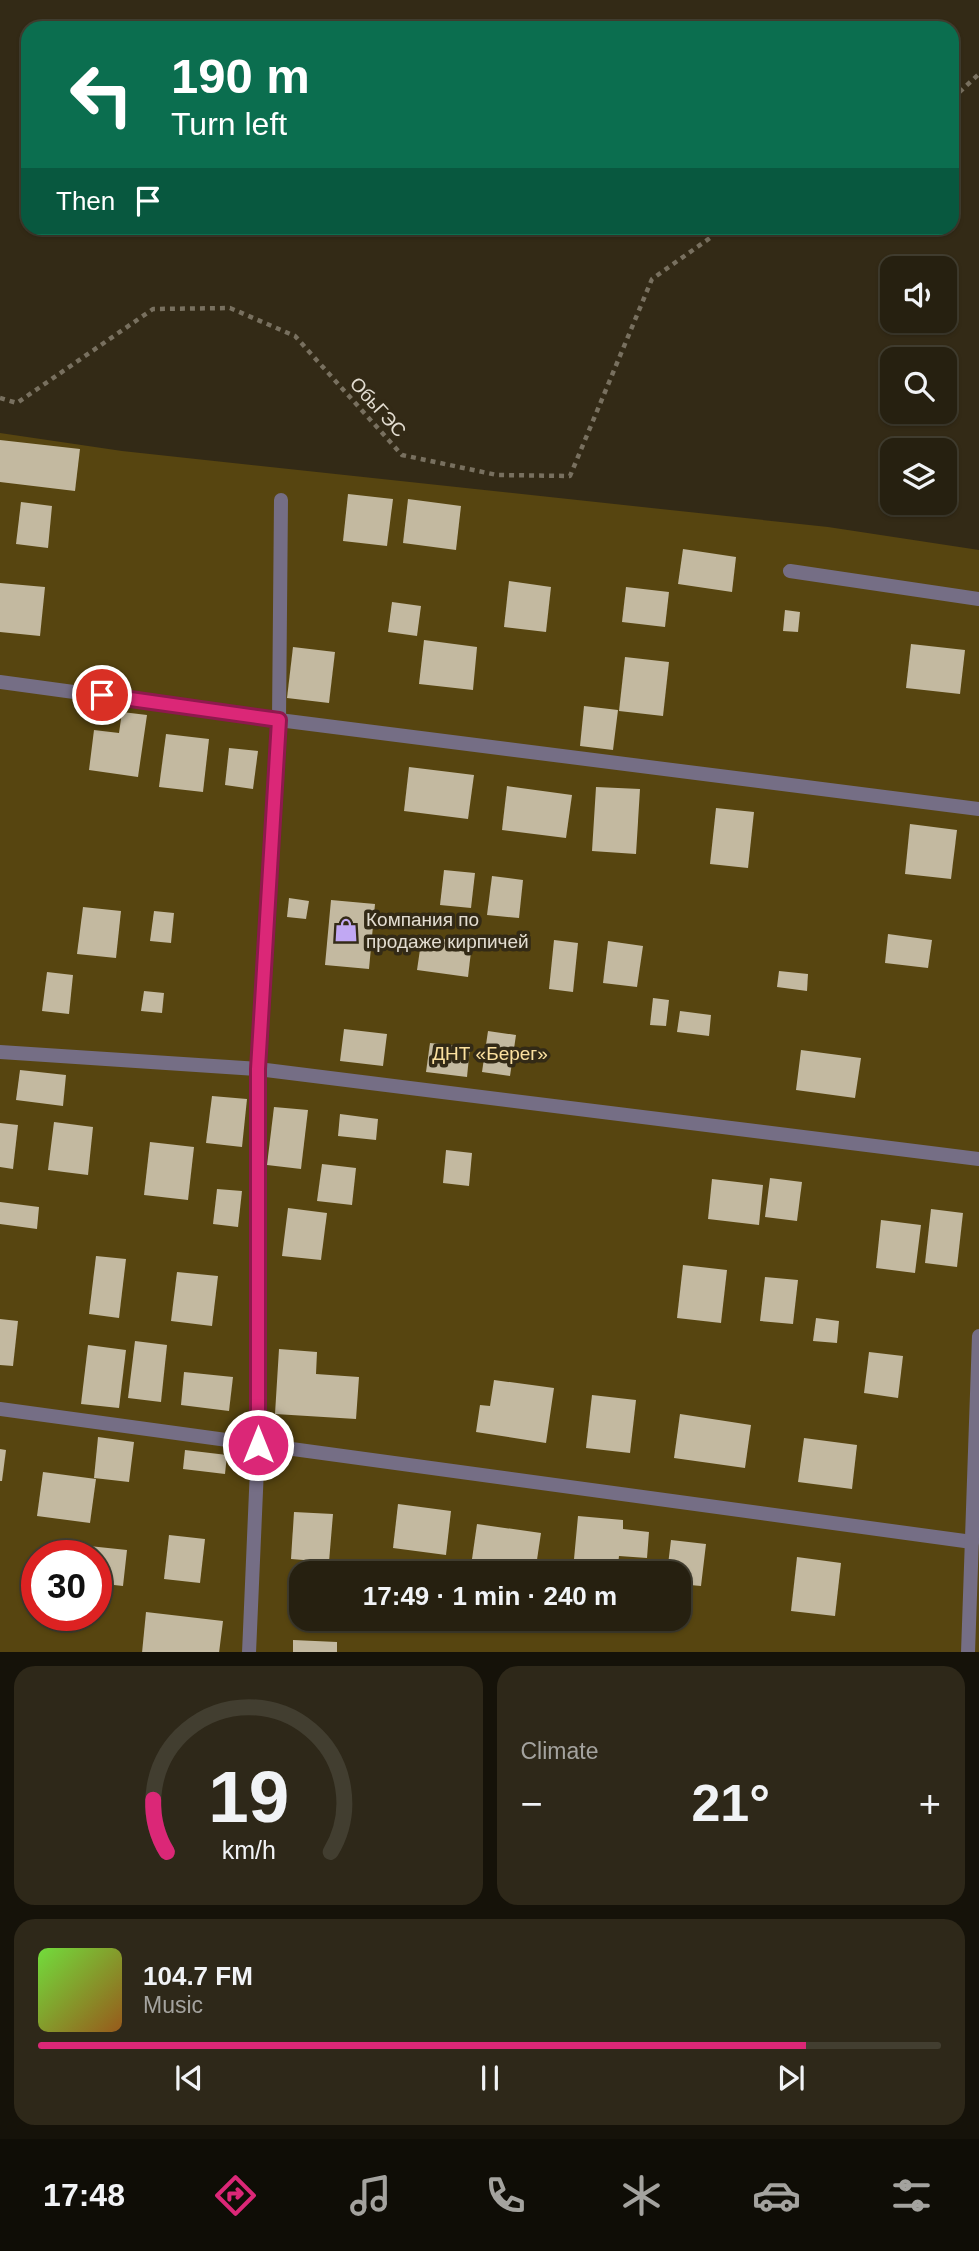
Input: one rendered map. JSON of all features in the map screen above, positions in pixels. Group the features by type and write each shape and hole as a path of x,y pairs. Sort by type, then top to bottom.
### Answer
{"street":[{"path":"249,1652 258,1445 258,1069 279,720 281,500"},
{"path":"790,571 979,599"},
{"path":"0,682 979,809"},
{"path":"0,1052 258,1069 979,1159"},
{"path":"968,1652 979,1336"},
{"path":"0,1409 972,1542"}],"path":[{"path":"959,93 979,74"},
{"name":"ОбьГЭС","path":"0,398 17,403 153,309 230,308 295,336 402,455 497,475 570,476 652,279 713,235"}],"green space":[{"name":"ДНТ «Берег»","path":"0,433 122,451 828,527 979,550 979,1652 0,1652"}],"building":[{"path":"0,440 80,449 75,491 0,482"},
{"path":"348,494 393,499 387,546 343,541"},
{"path":"408,499 461,506 456,550 403,543"},
{"path":"21,502 52,506 48,548 16,544"},
{"path":"683,549 736,557 732,592 678,584"},
{"path":"509,581 551,587 546,632 504,627"},
{"path":"0,583 45,587 40,636 0,632"},
{"path":"626,587 669,592 665,627 622,622"},
{"path":"392,602 421,606 417,636 388,632"},
{"path":"785,610 800,612 798,632 783,631"},
{"path":"424,640 477,647 473,690 419,684"},
{"path":"911,644 965,650 960,694 906,688"},
{"path":"293,647 335,652 329,703 287,698"},
{"path":"625,657 669,662 663,716 619,711"},
{"path":"584,706 618,710 613,750 580,746"},
{"path":"122,712 147,715 138,777 89,770 94,730 119,733"},
{"path":"166,734 209,739 203,792 159,787"},
{"path":"229,748 258,751 253,789 225,785"},
{"path":"409,767 474,775 468,819 404,811"},
{"path":"507,786 572,795 566,838 502,830"},
{"path":"596,787 640,789 636,854 592,851"},
{"path":"716,808 754,812 748,868 710,864"},
{"path":"910,824 957,830 951,879 905,874"},
{"path":"444,870 475,873 471,908 440,905"},
{"path":"492,876 523,880 519,918 487,915"},
{"path":"289,898 309,901 306,919 287,917"},
{"path":"331,900 375,904 369,969 325,965"},
{"path":"83,907 121,911 116,958 77,954"},
{"path":"154,911 174,913 171,943 150,941"},
{"path":"888,934 932,940 928,968 885,963"},
{"path":"422,936 472,943 468,977 417,970"},
{"path":"554,940 578,943 573,992 549,989"},
{"path":"608,941 643,946 637,987 603,983"},
{"path":"779,971 808,974 807,991 777,987"},
{"path":"47,972 73,975 69,1014 42,1011"},
{"path":"144,991 164,993 162,1013 141,1011"},
{"path":"653,998 669,1000 666,1026 650,1025"},
{"path":"680,1011 711,1015 709,1036 677,1032"},
{"path":"344,1029 387,1034 383,1066 340,1061"},
{"path":"488,1031 516,1035 510,1076 482,1072"},
{"path":"430,1043 470,1047 467,1077 426,1072"},
{"path":"801,1050 861,1058 855,1098 796,1090"},
{"path":"20,1070 66,1075 63,1106 16,1100"},
{"path":"212,1096 247,1099 242,1147 206,1143"},
{"path":"274,1107 308,1110 301,1169 267,1165"},
{"path":"340,1114 378,1119 376,1140 338,1136"},
{"path":"54,1122 93,1127 88,1175 48,1170"},
{"path":"0,1123 18,1125 13,1169 0,1167"},
{"path":"150,1142 194,1147 188,1200 144,1195"},
{"path":"446,1150 472,1153 469,1186 443,1183"},
{"path":"322,1164 356,1168 352,1205 317,1201"},
{"path":"770,1178 802,1182 797,1221 765,1217"},
{"path":"712,1179 763,1185 759,1225 708,1219"},
{"path":"217,1189 242,1191 238,1227 213,1224"},
{"path":"0,1202 39,1207 37,1229 0,1224"},
{"path":"288,1208 327,1213 321,1260 282,1256"},
{"path":"931,1209 963,1213 957,1267 925,1263"},
{"path":"881,1220 921,1225 915,1273 876,1268"},
{"path":"96,1256 126,1259 119,1318 89,1314"},
{"path":"683,1265 727,1270 721,1323 677,1318"},
{"path":"177,1272 218,1276 212,1326 171,1321"},
{"path":"765,1277 798,1280 793,1324 760,1321"},
{"path":"816,1318 839,1321 837,1343 813,1341"},
{"path":"0,1319 18,1321 13,1366 0,1365"},
{"path":"135,1341 167,1345 161,1402 128,1398"},
{"path":"88,1345 126,1350 119,1408 81,1404"},
{"path":"279,1349 317,1352 316,1374 359,1377 356,1419 275,1414"},
{"path":"869,1352 903,1356 898,1398 864,1393"},
{"path":"184,1372 233,1377 229,1411 181,1405"},
{"path":"494,1380 554,1388 546,1443 476,1432 480,1405 490,1406"},
{"path":"592,1395 636,1400 630,1453 586,1448"},
{"path":"680,1414 751,1425 745,1468 674,1458"},
{"path":"98,1437 134,1442 129,1482 94,1478"},
{"path":"804,1438 857,1445 852,1489 798,1482"},
{"path":"0,1449 6,1450 2,1481 0,1481"},
{"path":"185,1450 227,1455 225,1474 183,1469"},
{"path":"43,1472 96,1479 90,1523 37,1516"},
{"path":"398,1504 451,1511 446,1555 393,1548"},
{"path":"294,1512 333,1514 329,1561 291,1559"},
{"path":"578,1516 623,1520 623,1529 649,1532 647,1558 619,1556 618,1561 574,1561"},
{"path":"477,1524 541,1533 537,1561 472,1561"},
{"path":"169,1535 205,1539 200,1583 164,1579"},
{"path":"671,1540 706,1544 701,1586 691,1585 691,1561 668,1561"},
{"path":"112,1548 127,1550 123,1586 112,1585"},
{"path":"797,1557 841,1563 835,1616 791,1611"},
{"path":"146,1612 223,1621 219,1652 142,1652"},
{"path":"293,1640 337,1642 337,1652 293,1652"}],"place":[{"name":"Компания по продаже кирпичей","path":"346,930"}],"route":[{"path":"102,695 279,720 258,1069 258,1445"}]}
